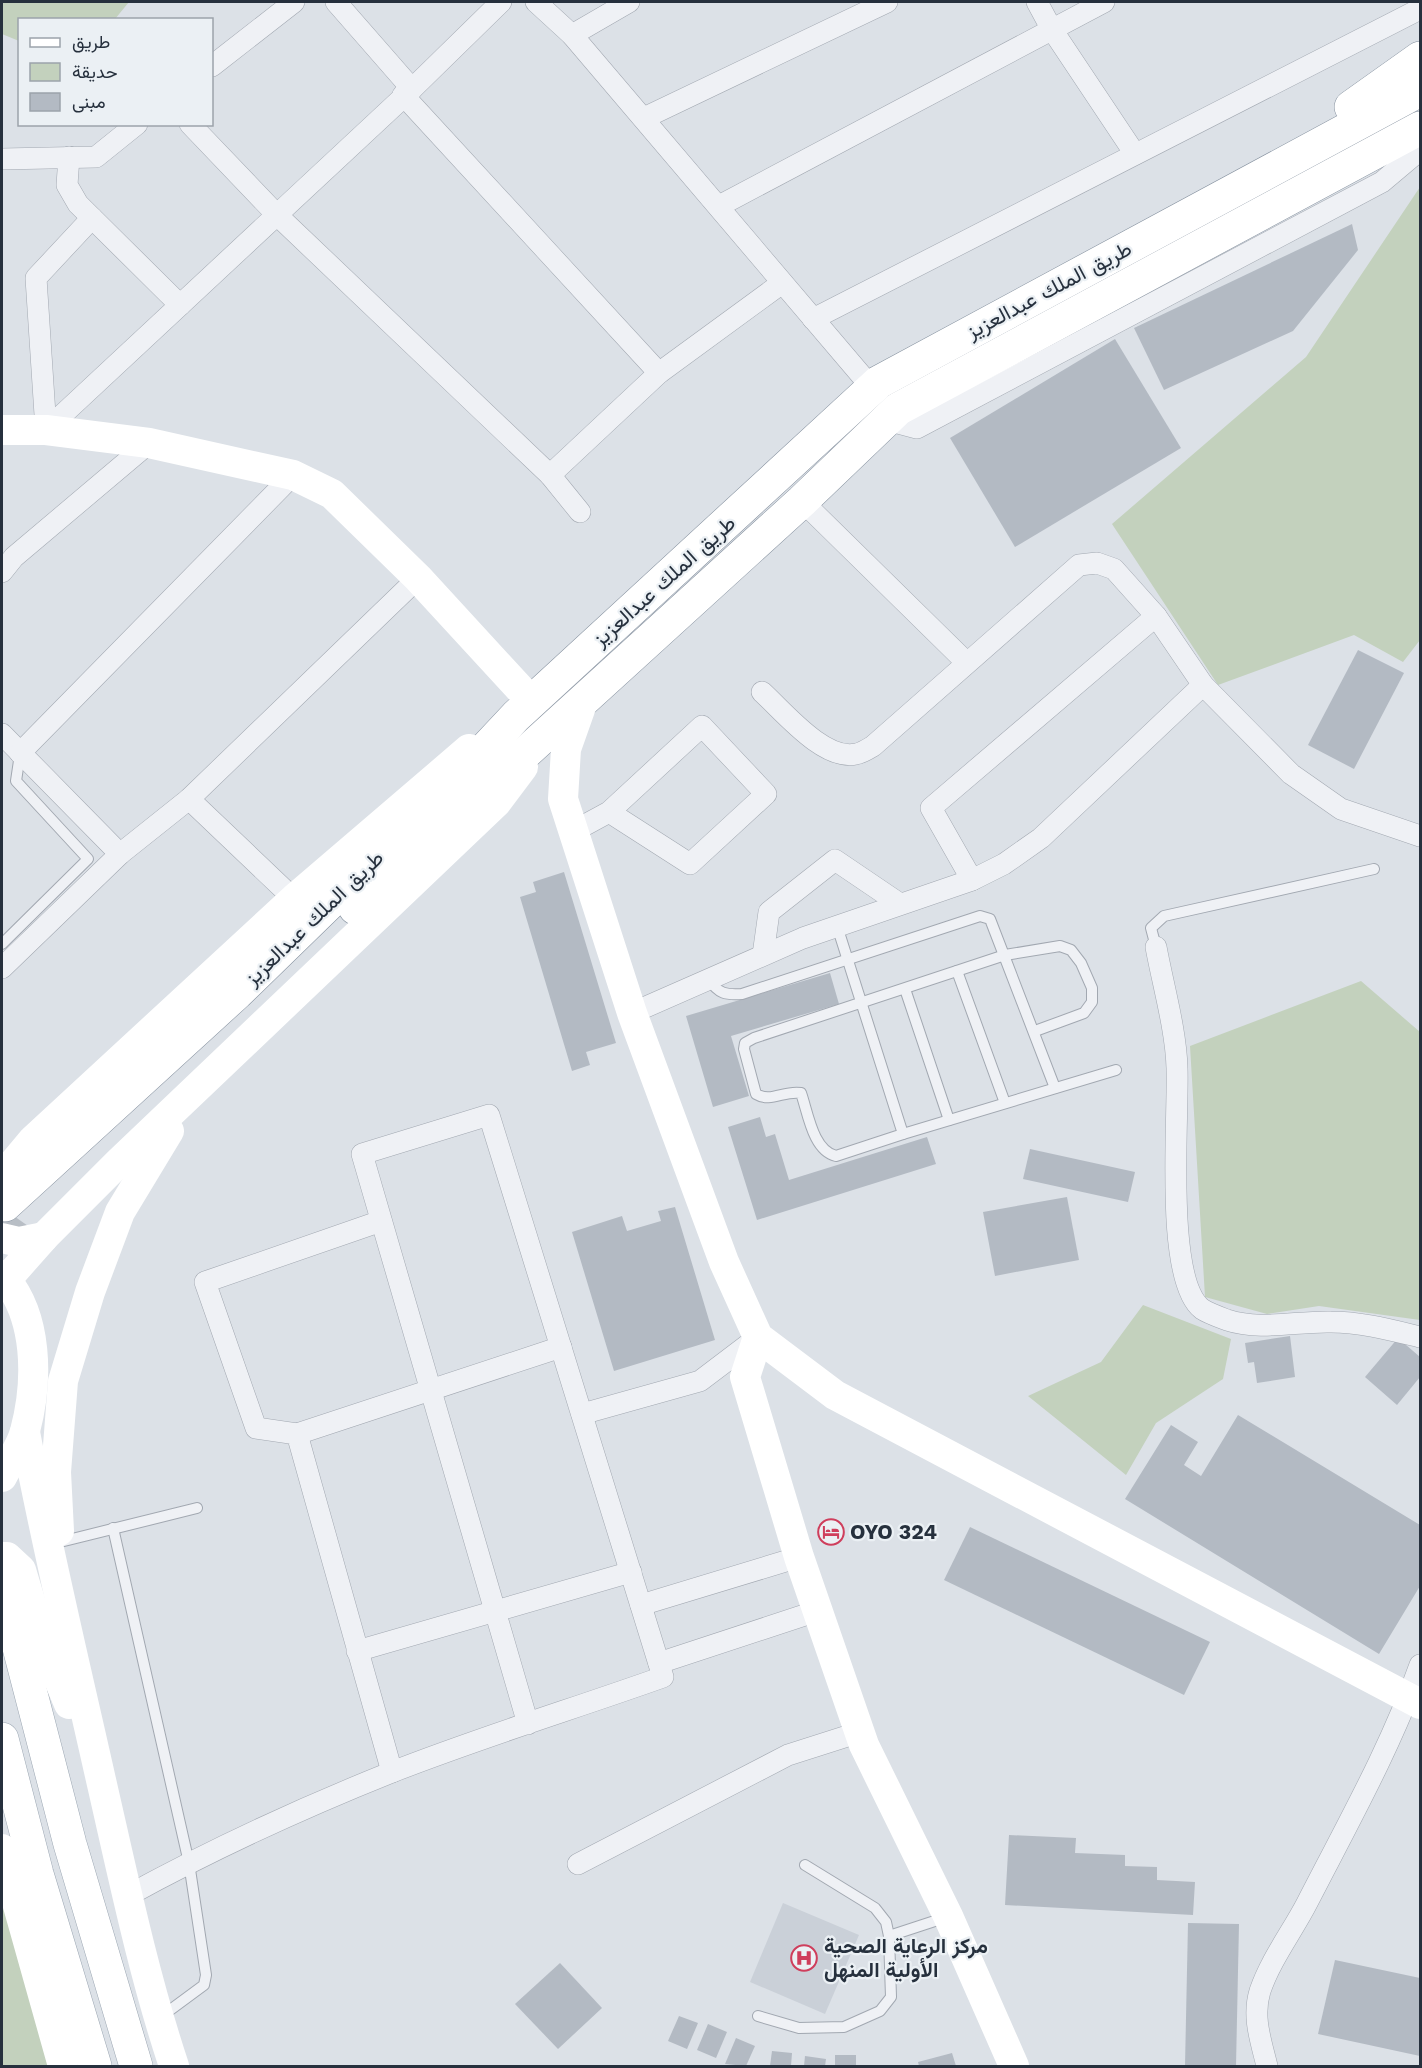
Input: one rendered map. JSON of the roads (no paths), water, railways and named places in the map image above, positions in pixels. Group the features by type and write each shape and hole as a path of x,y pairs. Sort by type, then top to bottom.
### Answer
{"main road":[{"path":"1230,192 1420,58"},
{"name":"طريق الملك عبدالعزيز","path":"14,1216 237,993 457,779 524,709 879,382 1420,90"},
{"name":"طريق الملك عبدالعزيز","path":"14,1216 583,701 802,501 898,409 1420,128"},
{"path":"1246,223 1420,149"},
{"path":"2,1581 70,1844 136,2067"},
{"path":"2,1739 40,1885 95,2067"}],"street":[{"path":"213,65 294,2"},
{"path":"336,2 408,92 659,372"},
{"path":"46,430 408,92 501,2"},
{"path":"536,2 572,35 873,389"},
{"path":"572,35 629,2"},
{"path":"644,118 887,2"},
{"path":"1037,2 1051,28 1135,154"},
{"path":"719,206 1051,28 1104,2"},
{"path":"813,319 1420,9"},
{"path":"2,159 96,157 135,126"},
{"path":"192,126 276,215 550,475 580,512"},
{"path":"887,420 917,428 1382,182 1420,149"},
{"path":"69,157 67,185 78,204 180,305"},
{"path":"46,430 36,278 92,218"},
{"path":"550,475 659,372 782,283"},
{"path":"2,430 46,430 149,443 293,475 332,494 418,578 524,709 459,757 294,899 33,1140 2,1154"},
{"path":"2,572 14,557 149,443"},
{"path":"20,753 293,475"},
{"path":"802,501 966,662"},
{"path":"762,692 826,750 857,754 873,746 1079,565 1097,563 1114,569 1156,616 1203,685 1291,774 1341,810 1420,835"},
{"path":"2,968 120,854 189,799 418,578"},
{"path":"972,880 931,808 1156,616"},
{"path":"632,1013 763,955 837,926 972,880 1004,864 1041,838 1203,685"},
{"path":"583,701 566,749 563,799 632,1013 724,1262 758,1337 835,1395 1414,1701"},
{"path":"574,831 609,812 702,726 766,794 690,864 609,812"},
{"path":"14,1216 203,1082 496,803 553,728"},
{"path":"2,734 120,854"},
{"path":"189,799 294,899"},
{"path":"763,955 769,912 835,860 900,904"},
{"path":"1156,947 1177,1065 1177,1212 1180,1267 1190,1292 1201,1308 1226,1319 1248,1325 1331,1322 1377,1326 1420,1337"},
{"path":"54,1547 56,1472 63,1381 90,1292 120,1212 155,1150 203,1082"},
{"path":"127,1896 189,1863 392,1772 663,1677 489,1115 362,1154 528,1724"},
{"path":"2,1477 25,1432 34,1366 29,1330 16,1296 4,1278 14,1216 33,1140"},
{"path":"381,1221 205,1282 256,1428 297,1434 561,1347"},
{"path":"582,1414 700,1380 758,1337"},
{"path":"758,1337 745,1377 799,1557 860,1732 948,1916 1014,2067"},
{"path":"25,1432 54,1547 127,1896 174,2067"},
{"path":"297,1434 392,1772"},
{"path":"2,1557 7,1557 21,1570 40,1634 102,1782"},
{"path":"641,1605 799,1557"},
{"path":"357,1651 631,1572"},
{"path":"659,1663 818,1611"},
{"path":"1267,2067 1256,2028 1260,1992 1277,1953 1297,1923 1414,1701 1420,1665"},
{"path":"578,1863 788,1755 860,1732"},
{"path":"2,1849 63,2067"}],"lane":[{"path":"2,944 88,859 16,781 20,753"},
{"path":"1156,947 1151,928 1164,916 1374,869"},
{"path":"709,979 714,988 725,995 742,994 980,916 990,919 1035,1031 1054,1088"},
{"path":"837,926 903,1134"},
{"path":"1035,1031 1084,1013 1092,1002 1092,988 1081,963 1071,950 1060,946 1005,955 745,1043 744,1049 756,1094 770,1098 793,1091 801,1093 820,1148 836,1156 1116,1070"},
{"path":"957,971 1005,1103"},
{"path":"904,989 948,1120"},
{"path":"54,1547 113,1528 197,1508"},
{"path":"113,1528 189,1863 206,1975 204,1985 159,2019"},
{"path":"758,2016 799,2028 844,2027 880,2011 891,1997 889,1936 886,1922 875,1908 805,1865"},
{"path":"889,1936 948,1916"}],"tunnel":[{"path":"2,1248 21,1221"}],"place":[{"name":"OYO 324","path":"831,1532"},
{"name":"مركز الرعاية الصحية الأولية المنهل","path":"804,1958"}]}
